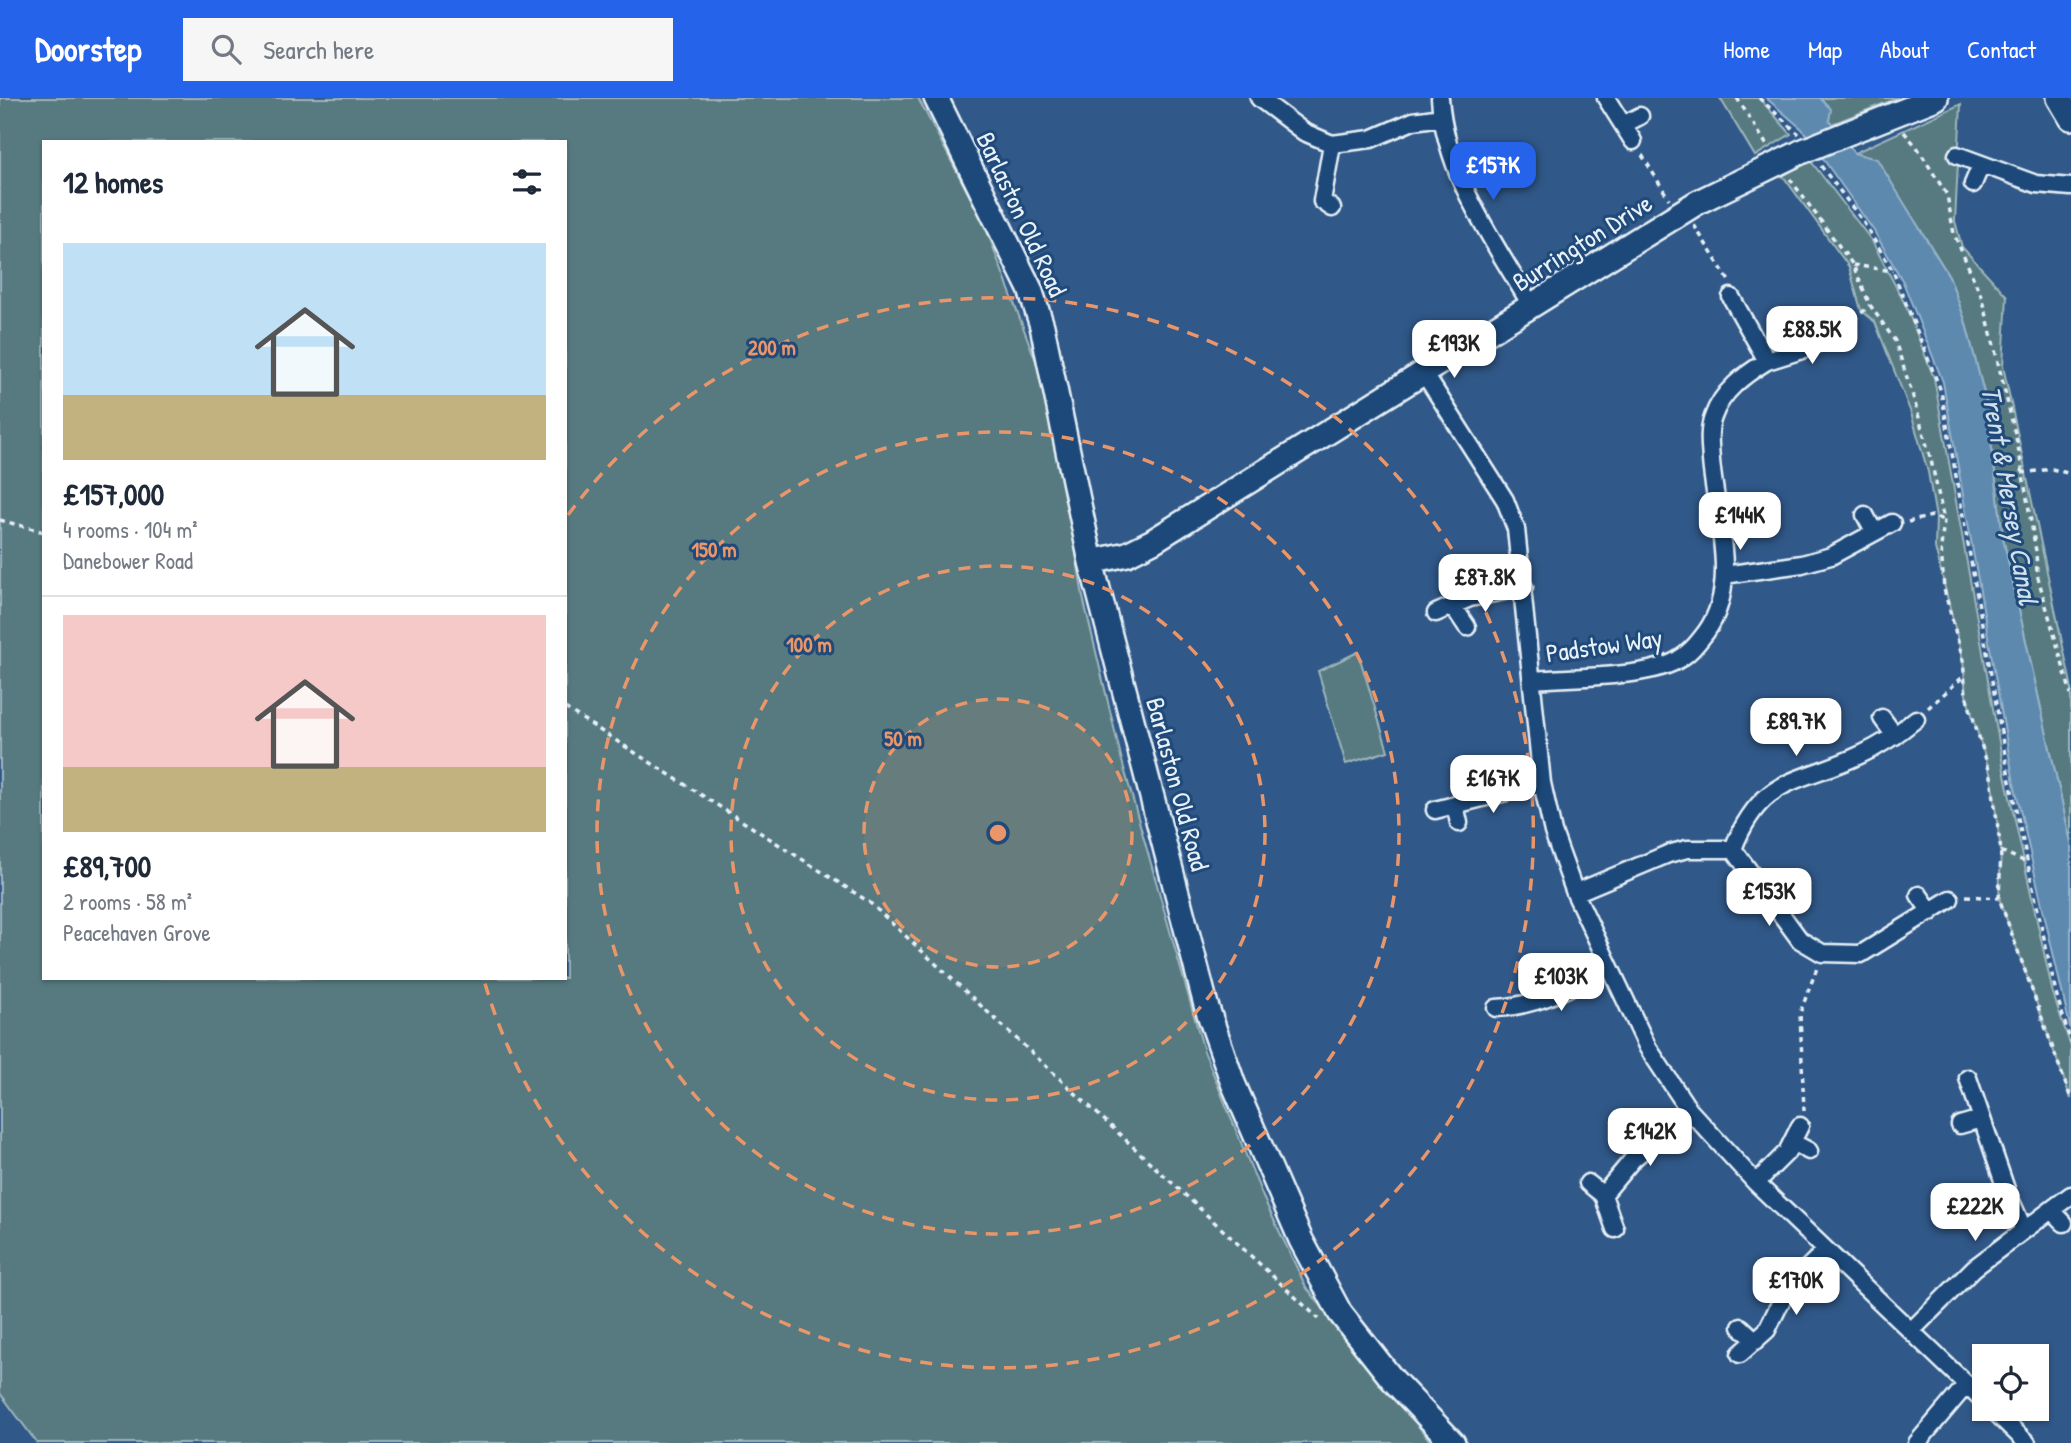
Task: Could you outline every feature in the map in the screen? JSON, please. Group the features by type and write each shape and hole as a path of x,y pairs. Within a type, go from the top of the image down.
{"street":[{"name":"Barlaston Old Road","path":"936,98 1030,289 1050,354 1091,562 1206,1005 1233,1083 1301,1240 1340,1313 1392,1379 1452,1443"},
{"path":"1259,98 1304,132 1332,145 1371,139 1413,121 1442,117"},
{"path":"1440,98 1442,117 1466,190 1532,307"},
{"path":"1606,98 1633,141"},
{"name":"Burrington Drive","path":"1091,562 1127,554 1153,541 1681,212 1778,163 1936,98"},
{"path":"2059,98 2071,118"},
{"path":"1623,125 1640,116"},
{"path":"1308,211 1327,204 1332,145"},
{"path":"1957,155 2036,184 2071,187"},
{"path":"1973,184 1981,164"},
{"path":"1731,297 1767,361"},
{"name":"Padstow Way","path":"1533,680 1643,670 1674,662 1693,649 1716,618 1723,596 1724,575 1710,442 1712,418 1725,395 1743,376 1767,361 1802,350 1842,331"},
{"path":"1424,373 1505,500 1516,529 1542,783 1553,832 1575,893 1648,1048 1689,1110 1756,1183 1972,1389"},
{"path":"1865,515 1874,532"},
{"path":"1724,575 1802,564 1831,556 1892,523"},
{"path":"1436,613 1471,598 1524,587"},
{"path":"1453,606 1467,627"},
{"path":"1882,718 1895,736"},
{"path":"1733,849 1744,820 1768,795 1788,781 1860,755 1895,736 1916,719"},
{"path":"1435,810 1542,783"},
{"path":"1455,805 1459,823"},
{"path":"1575,893 1668,853 1687,849 1733,849"},
{"path":"1733,849 1800,940 1822,953 1861,954 1950,900"},
{"path":"1919,895 1931,912"},
{"path":"1496,1007 1516,1007 1560,994 1608,966"},
{"path":"1516,1007 1517,1024"},
{"path":"1968,1078 1981,1119 2024,1228"},
{"path":"1603,1195 1633,1158 1689,1110"},
{"path":"1960,1125 1981,1119"},
{"path":"1756,1183 1787,1152 1800,1126"},
{"path":"1792,1142 1809,1152"},
{"path":"1588,1183 1603,1195 1615,1229"},
{"path":"1912,1330 1974,1268 2071,1195"},
{"path":"2051,1210 2064,1223"},
{"path":"1740,1354 1756,1341 1777,1313 1788,1287 1825,1251"},
{"path":"1741,1327 1756,1341"},
{"path":"1917,1443 1967,1384"},
{"path":"2004,1421 2027,1443"}],"path":[{"path":"1737,98 1778,163 1853,265 1870,305 1895,341 1931,460 1944,520 1941,547 1944,589 1966,695 1991,776 2001,851 1999,898 2071,1099"},
{"path":"1759,98 1807,151 1862,220 1892,271 1934,370 1950,431 2009,777 2056,993 2071,1043"},
{"path":"1889,116 1917,147 1947,195 1954,234 1983,300 2022,473 2036,551 2037,574 2071,694"},
{"path":"1633,141 1735,292 1731,297"},
{"path":"1853,265 1892,271"},
{"path":"1842,331 1870,305"},
{"path":"2022,473 2052,470 2071,474"},
{"path":"1892,523 1932,516 1944,520"},
{"path":"0,520 42,531"},
{"path":"1916,719 1964,676"},
{"path":"567,709 869,902 1322,1322"},
{"path":"2001,851 2028,863"},
{"path":"1950,900 1974,895 1999,898"},
{"path":"1800,1126 1805,1106 1800,1013 1822,953"}],"green space":[{"path":"0,98 918,98 984,223 1040,372 1068,504 1083,597 1122,761 1204,1051 1263,1197 1306,1287 1432,1443 37,1443 0,1393"},
{"path":"1720,98 1759,98 1791,134 1755,156"},
{"path":"1820,98 1898,98 1832,124 1829,120 1830,109"},
{"path":"1961,104 1955,221 1962,247 2007,296 2003,366 2071,684 2071,843 2003,538 1986,401 1965,320 1949,276 1877,160 1854,153"},
{"path":"1810,160 1872,241 1905,304 1934,378 2004,770 2053,994 2071,1047 2071,1099 1999,898 2001,851 1991,776 1966,695 1963,660 1935,548 1936,518 1928,472 1911,413 1875,322 1861,310 1849,267 1783,176"},
{"path":"1358,652 1388,751 1346,764 1318,671"}],"water":[{"path":"1766,98 1820,98 1831,109 1829,120 1854,153 1877,159 1949,276 1965,320 1986,401 2003,538 2071,843 2071,1031 2014,783 1943,382 1903,282 1874,231 1802,129"}],"water label":[{"name":"Trent & Mersey Canal","path":"2010,495"}]}
